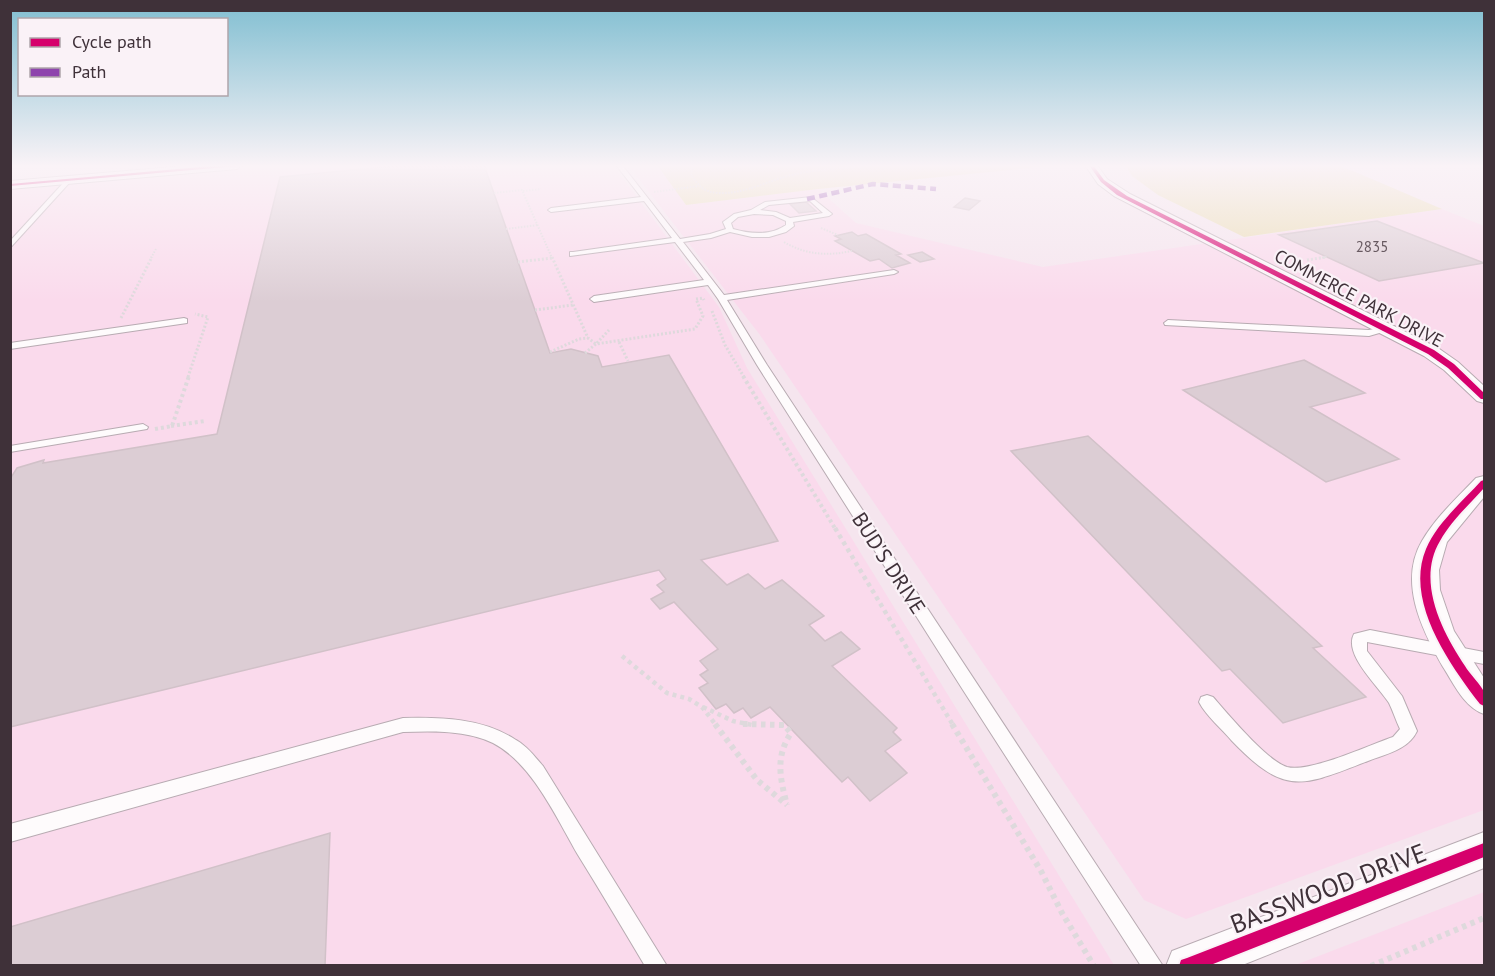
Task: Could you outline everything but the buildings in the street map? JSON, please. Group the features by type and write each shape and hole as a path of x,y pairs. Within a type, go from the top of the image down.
{"street":[{"name":"COMMERCE PARK DRIVE","path":"1154,211 1388,329 1451,366 1485,397"},
{"path":"1485,483 1437,538 1430,552 1427,591 1433,617 1450,653 1485,701"},
{"name":"BASSWOOD DRIVE","path":"1186,966 1485,850"}],"lane":[{"path":"10,246 42,211"},
{"name":"BUD'S DRIVE","path":"654,211 722,298 762,365 962,676 1153,966"},
{"path":"730,230 727,222 730,218 753,212 774,213 789,219 829,214 825,211"},
{"path":"573,254 711,236 730,230 749,235 775,233 786,229 790,225 789,219"},
{"path":"722,298 894,272"},
{"path":"594,299 710,282"},
{"path":"10,345 184,321"},
{"path":"1168,323 1369,333 1388,329"},
{"path":"10,449 146,429"},
{"path":"1207,702 1268,763 1284,774 1303,776 1399,742 1409,731 1396,701 1360,652 1359,638 1370,636 1485,658"},
{"path":"10,833 403,725 447,724 493,737 511,746 537,771 657,966"}],"path":[{"path":"532,211 588,338 596,344 695,329 703,316 696,299 703,298 711,309 725,345 739,369 1041,871 1062,913 1094,966"},
{"path":"506,229 538,225"},
{"path":"775,233 791,247 802,251 825,255 852,251"},
{"path":"118,325 156,249"},
{"path":"1307,260 1327,257"},
{"path":"518,262 552,258"},
{"path":"535,310 573,305"},
{"path":"172,426 208,317 193,314"},
{"path":"585,353 609,330"},
{"path":"550,352 579,339 588,338"},
{"path":"619,342 628,361"},
{"path":"146,429 205,421"},
{"path":"146,429 172,426"},
{"path":"622,656 666,693 689,699 742,725 759,728 784,726 791,733 781,746 779,759 779,776 786,805 757,780 702,707"},
{"path":"1371,966 1485,918"}],"shaded area":[{"path":"10,211 647,211 719,307 747,368 1114,965 11,965"},
{"path":"663,211 842,211 856,223 1043,267 1431,211 1446,211 1484,226 1484,810 1186,919 1144,900 760,335"},
{"path":"1190,211 1431,211 1244,237"},
{"path":"1484,892 1484,965 1295,965 1311,959"}],"cycle path":[{"path":"1152,211 1431,352 1451,366 1484,397"},
{"path":"1484,483 1440,533 1430,551 1426,570 1426,590 1439,631 1461,669 1484,701"},
{"path":"1187,966 1484,850"}]}
